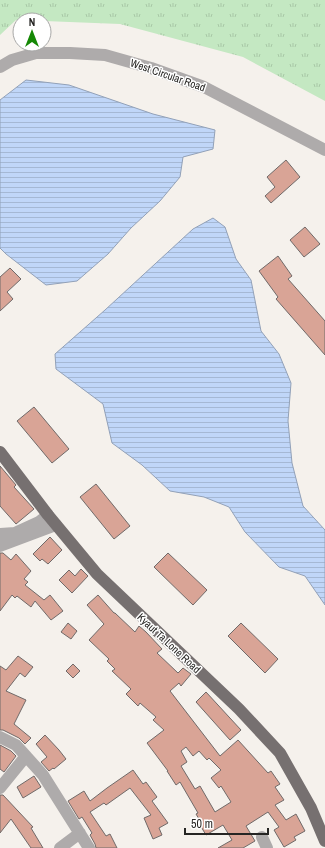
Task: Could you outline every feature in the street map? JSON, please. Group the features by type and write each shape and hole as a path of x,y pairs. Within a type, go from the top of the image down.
{"main road":[{"name":"Kyaut Ta Lone Road","path":"0,452 48,515 97,574 239,709 280,753 311,808 325,841"}],"street":[{"name":"West Circular Road","path":"0,67 12,60 36,53 105,55 151,68 204,87 325,150"},
{"path":"0,534 15,533 39,522 48,515"},
{"path":"0,546 56,525"},
{"path":"0,737 16,745 43,775 89,848"},
{"path":"0,788 26,756"},
{"path":"60,848 80,833"}],"green space":[{"path":"0,0 325,0 325,101 243,57 120,24 52,21 52,12 12,12 12,24 0,35"}],"water":[{"path":"26,80 69,85 153,114 215,130 213,149 183,157 180,177 160,201 131,228 108,254 77,281 46,285 0,248 0,100"},
{"path":"213,218 225,227 236,259 251,280 261,331 279,354 291,383 288,421 292,463 303,506 325,530 325,605 305,576 279,567 245,532 229,507 204,497 170,491 142,465 112,443 103,404 56,369 55,354 193,229"}],"building":[{"path":"286,160 300,177 271,203 265,196 275,187 267,177"},
{"path":"305,227 320,244 304,257 290,240"},
{"path":"278,256 292,276 288,279 325,321 325,355 276,299 278,297 259,271"},
{"path":"10,268 21,279 7,292 13,299 0,311 0,277"},
{"path":"34,407 69,449 52,463 17,421"},
{"path":"0,466 16,485 14,487 34,509 16,524 0,506"},
{"path":"96,484 130,526 114,539 80,497"},
{"path":"50,537 62,550 48,564 42,559 40,561 33,554"},
{"path":"0,553 3,553 11,560 16,554 31,571 24,579 28,582 25,585 44,600 50,595 63,611 51,620 35,601 31,607 17,596 15,598 12,595 0,611"},
{"path":"168,553 207,590 193,605 154,567"},
{"path":"81,569 88,576 72,593 59,580 69,570 75,576"},
{"path":"98,595 114,613 135,632 139,626 146,632 162,649 157,653 178,673 183,668 191,674 181,686 179,683 170,691 220,756 238,740 268,773 271,771 280,784 275,787 284,800 275,805 286,820 296,814 305,831 294,837 296,840 284,847 274,830 279,827 268,812 246,826 255,841 243,848 218,848 232,840 223,825 206,835 196,814 198,813 180,782 176,785 168,771 147,743 164,730 153,720 156,717 140,703 138,706 126,694 131,689 112,671 115,669 107,661 109,659 89,640 104,624 87,605","holes":["186,747 193,756 199,751 207,760 209,758 221,770 211,778 219,788 221,786 231,802 215,812 200,786 195,789 181,766 187,762 181,751"]},
{"path":"68,623 77,631 71,639 61,632"},
{"path":"241,623 278,659 265,673 228,636"},
{"path":"18,656 33,667 25,677 20,673 6,691 26,700 14,724 31,738 25,744 19,738 0,730 0,666 6,670"},
{"path":"73,664 80,671 73,678 66,671"},
{"path":"206,692 241,730 230,740 196,702"},
{"path":"45,735 66,759 54,769 53,768 49,771 41,762 47,757 36,744"},
{"path":"0,745 11,751 16,756 4,772 0,769"},
{"path":"133,770 143,784 146,782 157,797 152,801 168,823 159,828 162,835 153,839 144,818 151,815 130,788 106,805 104,803 90,812 106,836 110,834 117,848 96,848 90,835 92,833 82,817 79,819 68,801 84,791 90,801"},
{"path":"34,776 41,787 23,798 17,787"},
{"path":"0,795 3,795 33,827 31,828 43,848 31,848 11,819 0,833"}]}
